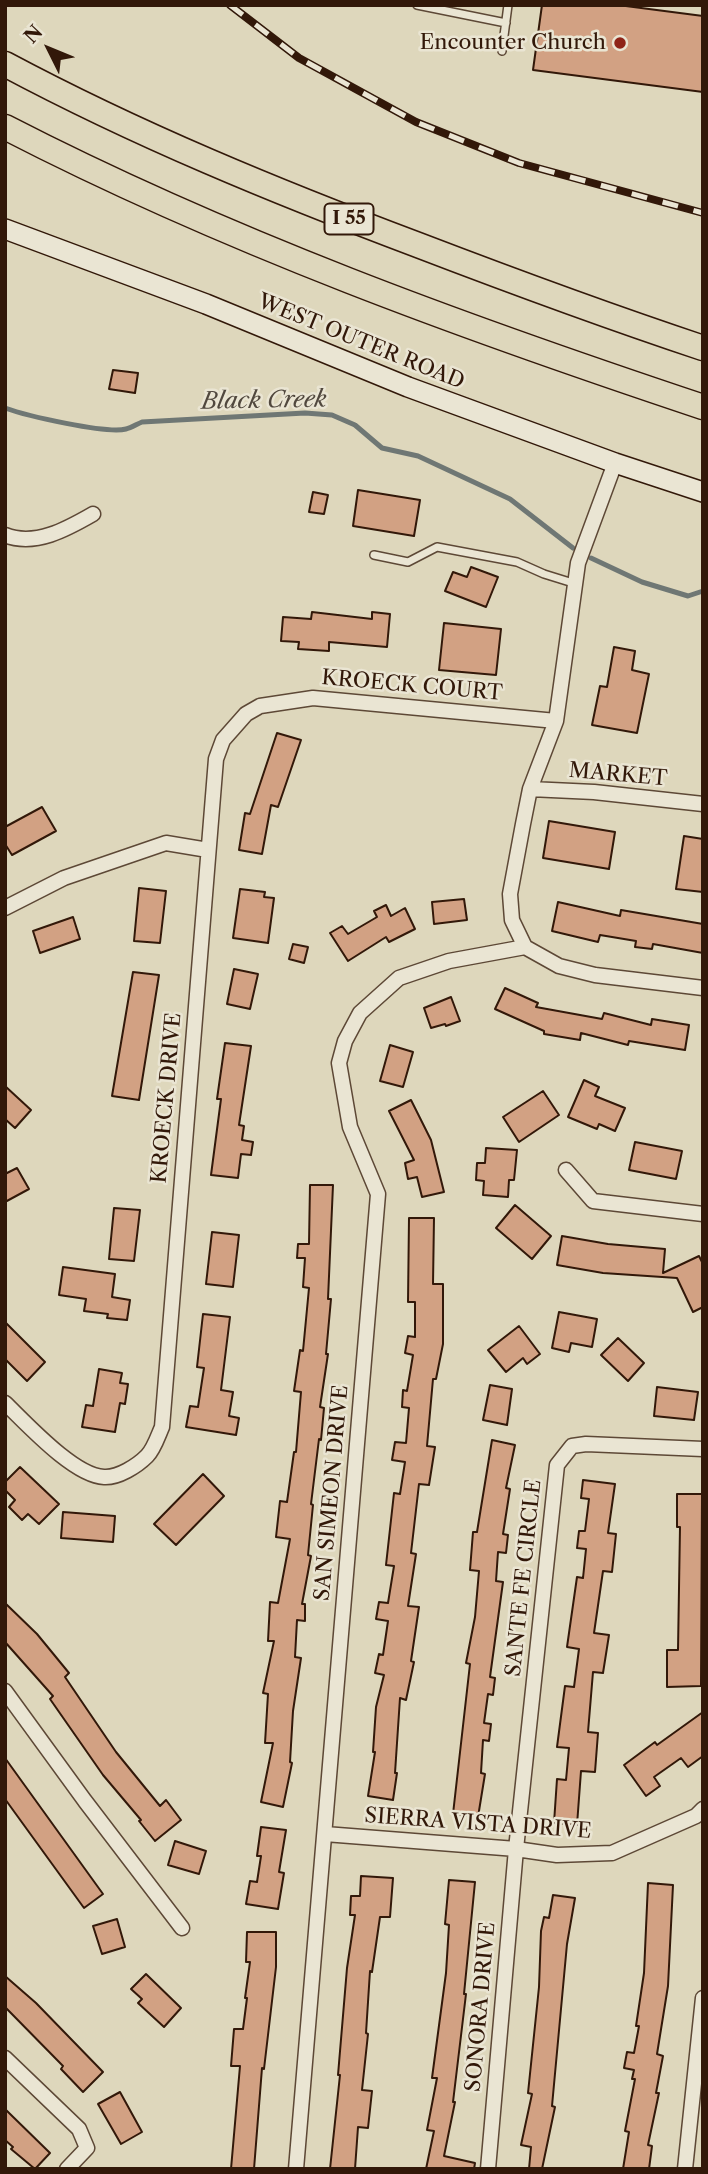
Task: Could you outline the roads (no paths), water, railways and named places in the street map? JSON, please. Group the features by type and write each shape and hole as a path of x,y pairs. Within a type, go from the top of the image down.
{"highway":[{"name":"I 55","path":"5,64 123,124 290,196 561,299 703,348"},
{"path":"5,127 147,196 294,258 492,333 703,407"}],"street":[{"name":"WEST OUTER ROAD","path":"5,229 206,304 408,387 615,463 703,492"},
{"path":"615,463 573,583 556,721 530,789 510,894 512,920 525,947 559,966 595,975 703,988"},
{"path":"5,535 17,540 43,537 93,514"},
{"name":"KROECK COURT","path":"208,850 216,759 223,740 246,714 260,706 313,698 556,721"},
{"name":"MARKET","path":"530,789 594,792 703,804"},
{"path":"5,908 64,878 166,843 208,850"},
{"name":"KROECK DRIVE","path":"5,1403 54,1450 87,1472 104,1477 131,1468 149,1455 162,1427 208,850"},
{"name":"SAN SIMEON DRIVE","path":"296,2169 378,1194 350,1127 339,1063 345,1041 360,1013 399,978 449,961 525,947"},
{"path":"566,1171 593,1201 703,1214"},
{"name":"SANTE FE CIRCLE","path":"516,1849 557,1465 572,1446 586,1444 703,1449"},
{"path":"5,1691 182,1928"},
{"name":"SIERRA VISTA DRIVE","path":"324,1834 516,1849 557,1855 612,1853 700,1816"},
{"name":"SONORA DRIVE","path":"488,2169 516,1849"},
{"path":"685,2169 703,1998"},
{"path":"5,2058 79,2129 87,2148 67,2169"}],"lane":[{"path":"417,5 506,23"},
{"path":"502,51 508,5"},
{"path":"374,555 408,562 437,547 517,562 544,575 573,583"}],"waterway":[{"name":"Black Creek","path":"5,408 66,423 116,430 142,422 305,413 332,415 355,425 382,448 418,456 510,499 573,548"},
{"name":"Black Creek","path":"591,558 642,582 688,596 703,591"}],"railway":[{"path":"230,5 299,58 416,122 519,163 703,213"}],"place":[{"name":"Encounter Church","path":"620,43"}]}
